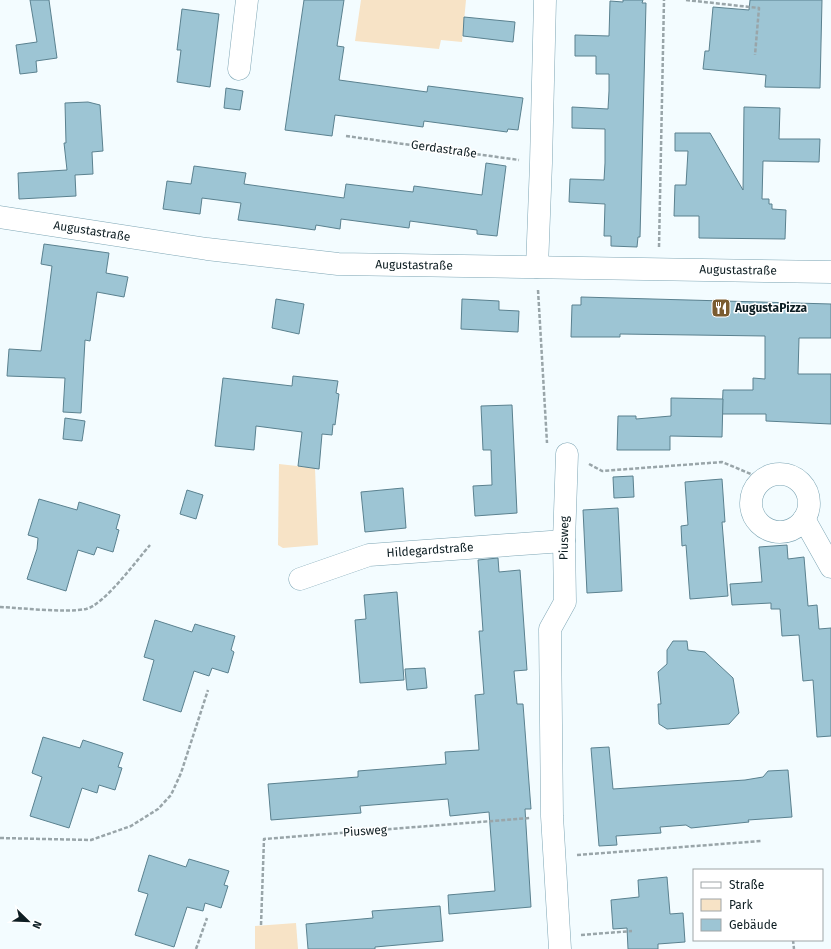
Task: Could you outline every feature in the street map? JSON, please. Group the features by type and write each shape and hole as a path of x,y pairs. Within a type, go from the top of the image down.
{"street":[{"path":"239,69 247,0"},
{"path":"537,267 545,0"},
{"name":"Augustastraße","path":"0,217 207,249 338,264 831,272"},
{"name":"Piusweg","path":"560,942 552,816 550,629 565,602 564,541 567,454"},
{"path":"780,474 789,475 800,482 807,493 809,502 808,511 804,519 798,526 790,531 771,531 763,527 756,521 752,512 751,503 756,486 763,479 771,475 780,474"},
{"path":"804,519 831,567"},
{"name":"Hildegardstraße","path":"300,579 369,554 564,541"}],"path":[{"path":"659,269 664,0"},
{"path":"686,0 759,8 755,55"},
{"name":"Gerdastraße","path":"346,136 541,163"},
{"path":"537,267 547,442 567,454 602,470 722,462 763,479"},
{"path":"0,606 68,610 87,609 104,598 150,545"},
{"path":"0,838 91,840 131,826 158,809 171,795 181,772 208,690"},
{"name":"Piusweg","path":"262,925 264,839 552,816"},
{"path":"555,857 761,841"},
{"path":"196,949 206,918"},
{"path":"560,942 632,931"}],"green space":[{"path":"361,0 466,0 462,42 441,40 439,49 355,41"},
{"path":"279,464 315,468 318,545 283,548 278,545"},
{"path":"296,923 298,949 255,949 255,926"}],"building":[{"path":"30,0 49,0 57,58 36,61 37,72 20,74 16,45 37,42"},
{"path":"304,0 344,0 337,46 344,47 339,80 427,92 428,86 523,98 518,130 508,129 507,132 424,121 423,127 335,115 332,136 285,130"},
{"path":"623,0 643,0 642,3 646,3 640,237 638,237 637,247 611,246 611,236 604,236 605,204 569,202 570,179 604,180 605,163 605,129 572,128 572,107 608,109 609,91 609,74 596,74 596,56 575,56 575,35 609,36 610,1 623,2"},
{"path":"750,0 822,0 820,88 765,87 766,75 703,69 705,51 709,51 713,7 749,10"},
{"path":"182,9 219,14 210,87 177,82 181,50 177,50"},
{"path":"464,17 515,22 513,42 463,36"},
{"path":"226,88 243,91 240,110 224,108"},
{"path":"88,102 100,105 103,151 92,152 93,174 75,175 76,196 19,199 18,173 67,170 64,143 66,143 65,103"},
{"path":"744,107 780,108 779,139 820,139 819,162 763,161 762,199 769,199 769,204 772,204 772,209 786,210 785,239 699,238 699,216 674,216 675,185 686,185 688,151 675,151 675,133 710,133 743,190"},
{"path":"486,163 506,166 497,236 477,234 477,230 410,221 409,228 341,219 340,229 316,225 315,230 238,220 241,203 202,198 200,214 163,209 167,181 191,184 194,166 246,173 244,184 344,198 346,184 413,192 414,186 482,195"},
{"path":"44,244 109,253 106,273 128,277 124,297 97,292 90,341 85,340 81,413 63,412 65,378 7,376 9,349 41,351 52,266 41,264"},
{"path":"581,297 831,304 831,338 799,338 798,374 831,374 831,424 766,421 766,414 722,414 723,390 753,390 753,378 765,379 765,336 620,334 620,337 571,337 572,305 581,305"},
{"path":"276,299 304,304 299,334 272,328"},
{"path":"462,299 499,301 499,310 519,311 518,332 461,329"},
{"path":"293,376 338,381 336,393 339,394 335,425 333,424 332,435 322,434 319,469 298,466 302,432 256,426 254,450 215,446 223,378 292,386"},
{"path":"671,398 723,399 722,437 670,436 670,450 617,450 618,416 636,416 636,419 671,416"},
{"path":"512,405 517,513 475,516 473,486 492,485 491,450 483,450 481,406"},
{"path":"65,418 85,421 82,441 63,439"},
{"path":"633,476 634,497 614,498 613,477"},
{"path":"722,479 725,522 722,522 728,596 690,599 686,545 682,546 681,526 688,525 685,482"},
{"path":"403,488 406,528 365,532 361,492"},
{"path":"187,490 203,495 196,519 180,514"},
{"path":"39,499 77,510 79,502 120,515 116,529 119,530 113,552 97,547 94,555 78,550 66,591 27,579 37,549 38,538 28,535"},
{"path":"618,508 622,591 587,593 583,510"},
{"path":"787,545 788,559 804,557 808,606 817,605 819,629 831,628 831,736 817,737 813,680 803,681 799,635 782,636 780,609 771,609 771,603 732,605 730,584 762,582 759,547"},
{"path":"498,558 499,572 520,570 527,670 514,671 517,704 523,704 531,809 525,809 531,907 449,914 448,895 495,891 489,812 450,816 448,799 360,806 361,813 271,820 268,784 358,777 358,771 446,764 445,752 479,750 475,695 484,694 479,631 483,631 478,560"},
{"path":"397,592 404,680 360,683 355,620 366,619 364,595"},
{"path":"155,620 192,632 195,624 235,636 231,650 234,652 228,673 212,668 209,676 194,671 181,712 143,700 154,660 144,657"},
{"path":"673,641 687,641 688,650 705,652 733,678 739,713 729,724 667,729 659,724 658,704 661,704 658,672 667,664 667,650"},
{"path":"425,668 427,688 407,690 405,669"},
{"path":"43,737 80,748 83,740 123,753 118,767 122,768 115,790 99,785 97,793 82,788 69,828 30,816 42,777 32,773"},
{"path":"609,747 613,789 745,780 763,777 768,771 788,770 792,817 748,820 749,822 691,828 686,825 660,827 661,833 616,836 617,845 599,846 591,748"},
{"path":"149,855 186,867 189,859 229,871 224,885 228,886 221,908 205,903 203,911 187,907 174,947 135,935 148,894 138,891"},
{"path":"667,877 670,914 683,913 685,942 658,944 658,949 628,949 627,928 613,929 611,900 639,897 638,880"},
{"path":"440,906 443,941 375,947 375,949 308,949 306,924 373,918 372,911"}],"place":[{"name":"AugustaPizza","path":"721,308"}]}
